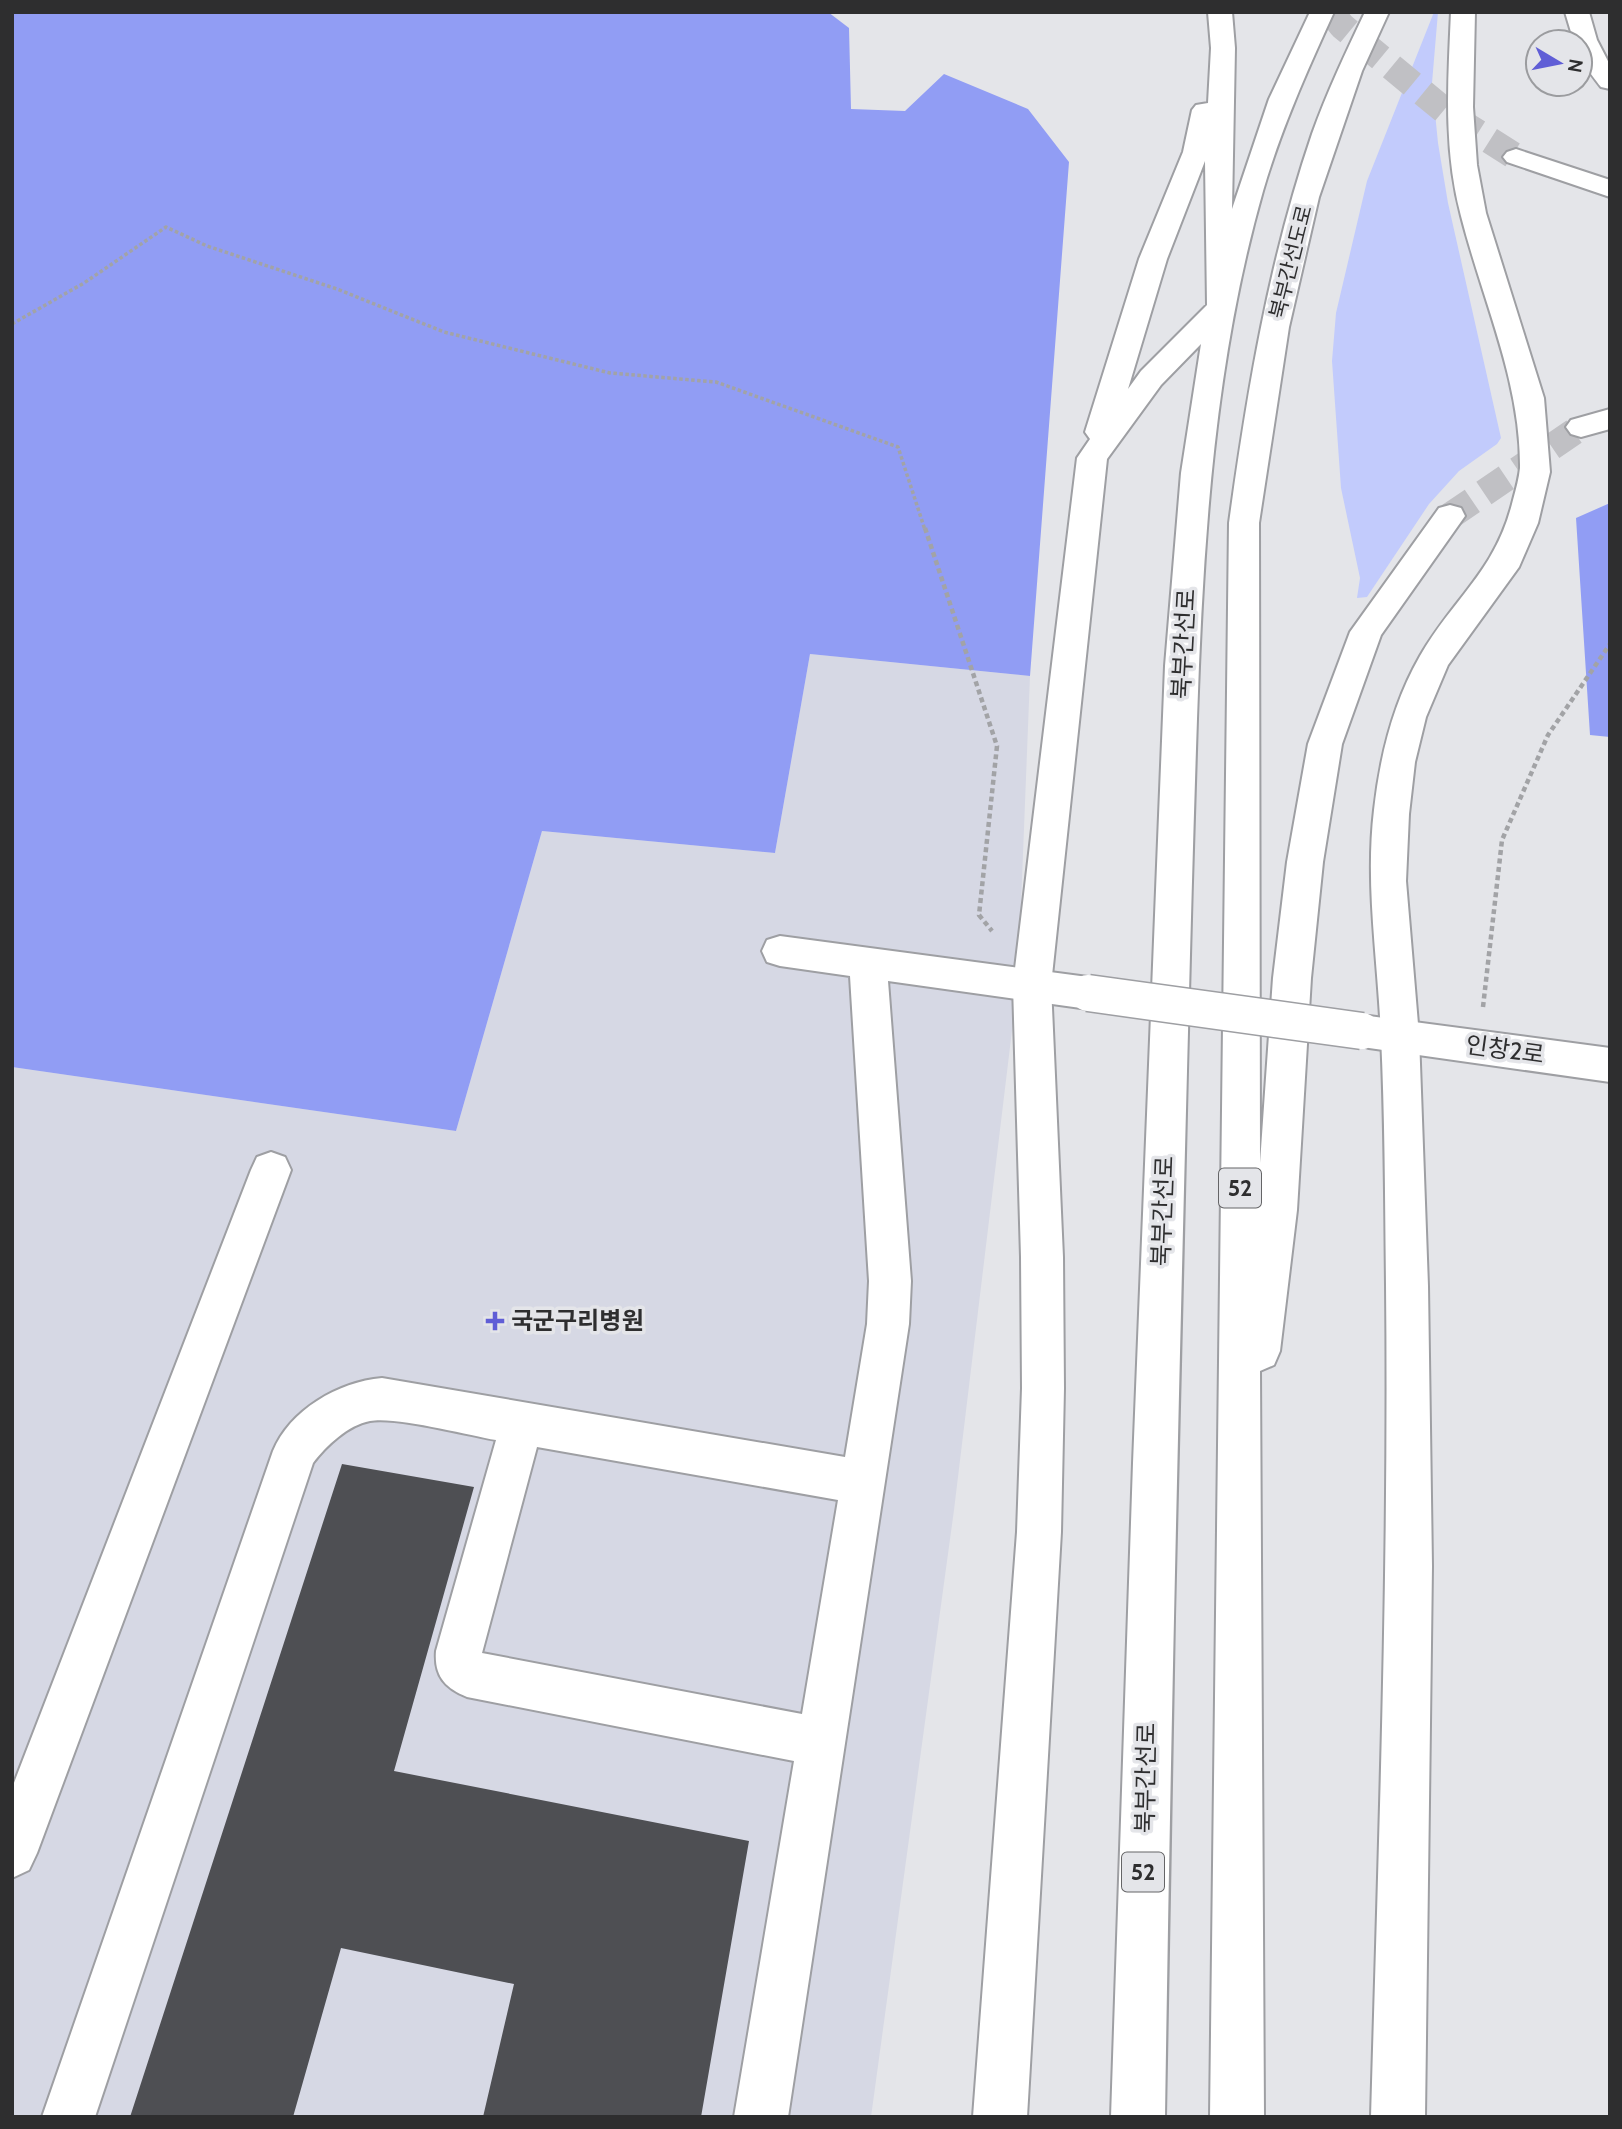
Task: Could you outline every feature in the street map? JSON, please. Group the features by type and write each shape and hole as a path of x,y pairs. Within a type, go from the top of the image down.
{"main road":[{"path":"1000,2117 1039,1532 1042,1257 1032,985 1092,458 1153,259 1196,152 1214,68 1204,12"},
{"path":"1220,12 1223,48 1218,171 1221,307"},
{"path":"1092,458 1151,378 1221,307 1266,146 1297,61 1322,12"},
{"name":"북부간선도로","path":"1238,1519 1244,523 1256,426 1281,299 1312,176 1354,57 1377,12"},
{"path":"1398,2117 1409,1566 1407,1286 1381,1033 1388,881 1398,762 1409,717 1434,660 1503,567 1523,523 1535,472 1529,398 1473,213 1464,165 1460,107 1463,12"},
{"path":"1577,12 1602,73 1610,82"},
{"path":"1516,157 1610,189"},
{"name":"북부간선로","path":"1138,2117 1149,1627 1183,632 1200,433 1221,307"},
{"path":"1581,427 1610,419"},
{"path":"1238,1519 1278,1210 1292,978 1305,862 1325,744 1366,632 1450,516"},
{"name":"인창2로","path":"780,951 1610,1065"},
{"path":"761,2117 888,1324 890,1281 868,962"},
{"path":"12,1853 271,1170"},
{"path":"68,2117 295,1451 310,1431 358,1403 371,1399 863,1482"},
{"path":"522,1423 459,1651 458,1664 467,1674 821,1742"},
{"name":"52","path":"1237,2117 1238,1519"}],"path":[{"path":"12,324 84,283 166,227 207,246 337,289 444,332 610,373 716,382 898,447 997,746 978,915 1026,970 1032,985"},
{"path":"1479,1046 1502,840 1548,735 1610,644"}],"shaded area":[{"path":"12,12 828,12 849,28 851,109 905,111 944,74 1028,109 1069,162 1030,676 810,654 775,853 542,831 456,1131 12,1067"},
{"path":"1434,12 1438,12 1432,83 1438,143 1448,203 1501,438 1497,444 1459,471 1429,504 1367,597 1357,598 1360,578 1341,488 1332,361 1336,313 1367,181"},
{"path":"1610,503 1610,737 1590,735 1576,518"},
{"name":"국군구리병원","path":"810,654 1030,676 1018,981 954,1510 871,2117 12,2117 12,1067 456,1131 542,831 775,853"}],"building":[{"path":"342,1464 474,1487 394,1771 749,1841 701,2117 483,2117 514,1984 341,1948 293,2117 130,2117"}],"tunnel":[{"path":"1331,12 1342,26 1451,116 1516,157"},
{"path":"1450,516 1581,427"}],"place":[{"name":"국군구리병원","path":"495,1321"}]}
